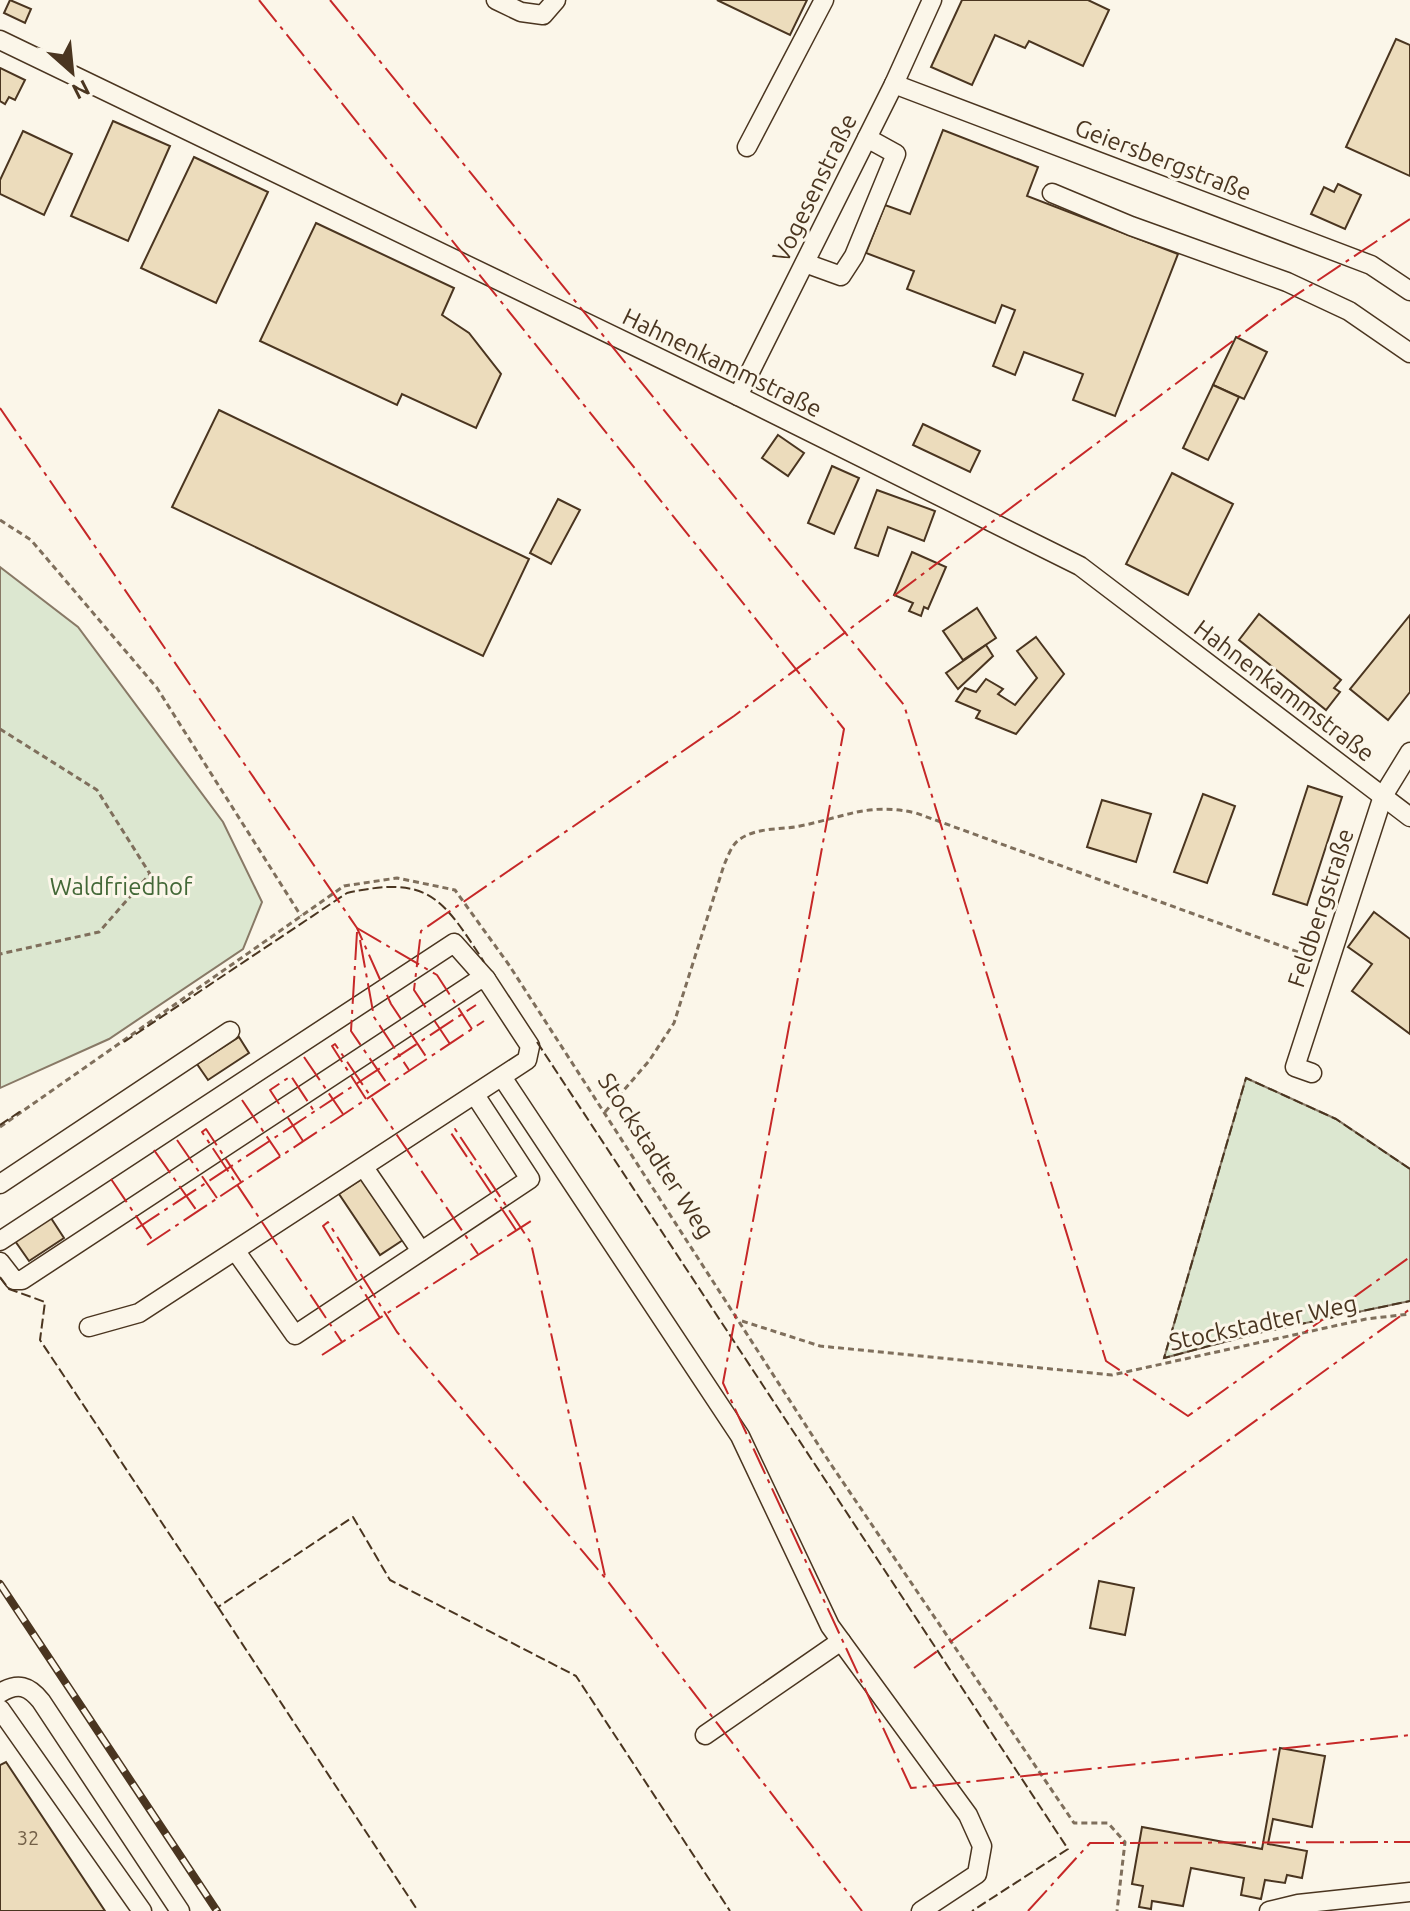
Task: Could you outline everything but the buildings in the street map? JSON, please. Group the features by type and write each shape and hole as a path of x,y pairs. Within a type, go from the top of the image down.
{"street":[{"path":"496,0 521,12 543,15 556,0"},
{"path":"747,147 824,0"},
{"name":"Vogesenstraße","path":"738,396 894,84 932,0"},
{"name":"Hahnenkammstraße","path":"0,40 738,396 1080,566 1410,817"},
{"name":"Geiersbergstraße","path":"894,84 1371,265 1410,291"},
{"path":"805,263 841,276 854,256 896,154 867,138"},
{"path":"1052,193 1158,237 1287,282 1349,311 1410,353"},
{"name":"Feldbergstraße","path":"1312,1073 1295,1067 1383,796 1410,752"},
{"path":"0,1241 454,943 486,979 530,1046 527,1060 237,1253 139,1313 89,1327"},
{"path":"0,1262 14,1280 22,1280 477,981 486,979"},
{"path":"0,1184 230,1031"},
{"path":"502,1077 740,1436 830,1626 968,1815 982,1846 977,1874 921,1911"},
{"path":"237,1253 295,1335 530,1179 475,1095"},
{"path":"365,1169 421,1251"},
{"path":"705,1735 841,1641"},
{"path":"0,1693 18,1685 31,1689 41,1701 180,1911"},
{"path":"0,1709 142,1911"},
{"path":"1269,1911 1298,1904 1410,1892"}],"path":[{"path":"0,520 31,540 157,688 301,916"},
{"path":"0,729 97,790 150,874 99,932 0,954"},
{"path":"605,1112 649,1061 674,1023 724,865 736,841 754,831 803,826 853,810 889,807 916,813 1328,962"},
{"name":"Stockstadter Weg","path":"0,1127 344,886 397,878 455,890 509,965 742,1321 820,1346 1112,1375 1366,1319 1410,1314"},
{"path":"742,1321 830,1463 1074,1823 1108,1823 1125,1842 1117,1911"}],"green space":[{"name":"Waldfriedhof","path":"0,567 78,627 223,822 262,902 243,949 109,1039 0,1088"},
{"path":"1246,1078 1336,1119 1410,1169 1410,1301 1258,1333 1164,1358"}],"railway":[{"path":"0,1584 217,1911"}],"fence":[{"path":"124,1042 347,893 397,887 430,896 456,921 484,962"},
{"path":"537,1042 1068,1849 972,1911"},
{"path":"1410,1169 1336,1119 1246,1078 1164,1358 1258,1333 1410,1301"},
{"path":"0,1125 21,1111"},
{"path":"0,1277 9,1289 45,1302 40,1340 218,1607 353,1517 390,1580 576,1676 730,1911"},
{"path":"218,1607 418,1911"}],"power":[{"path":"259,0 844,729 723,1383 911,1788 1410,1735"},
{"path":"330,0 904,705 1106,1361 1188,1416 1410,1257"},
{"path":"450,1044 414,990 421,931 734,716 1278,307 1410,219"},
{"path":"0,408 357,928 391,1004 427,1058"},
{"path":"357,928 437,975 472,1029"},
{"path":"357,932 351,1031 388,1085"},
{"path":"360,940 374,1017 409,1070"},
{"path":"136,1229 476,1005"},
{"path":"147,1245 484,1021"},
{"path":"366,1099 332,1046 335,1044 478,1254"},
{"path":"304,1057 343,1114"},
{"path":"303,1141 270,1090 291,1076 314,1111"},
{"path":"242,1100 280,1156"},
{"path":"241,1182 206,1129 202,1132 342,1342"},
{"path":"516,1230 451,1133 455,1129 531,1243 605,1576"},
{"path":"177,1140 217,1198"},
{"path":"154,1150 197,1211"},
{"path":"111,1179 153,1241"},
{"path":"322,1355 531,1221"},
{"path":"380,1318 323,1226 328,1222 397,1332 606,1579 862,1911"},
{"path":"914,1668 1410,1309"},
{"path":"1028,1911 1090,1843 1410,1842"}]}
